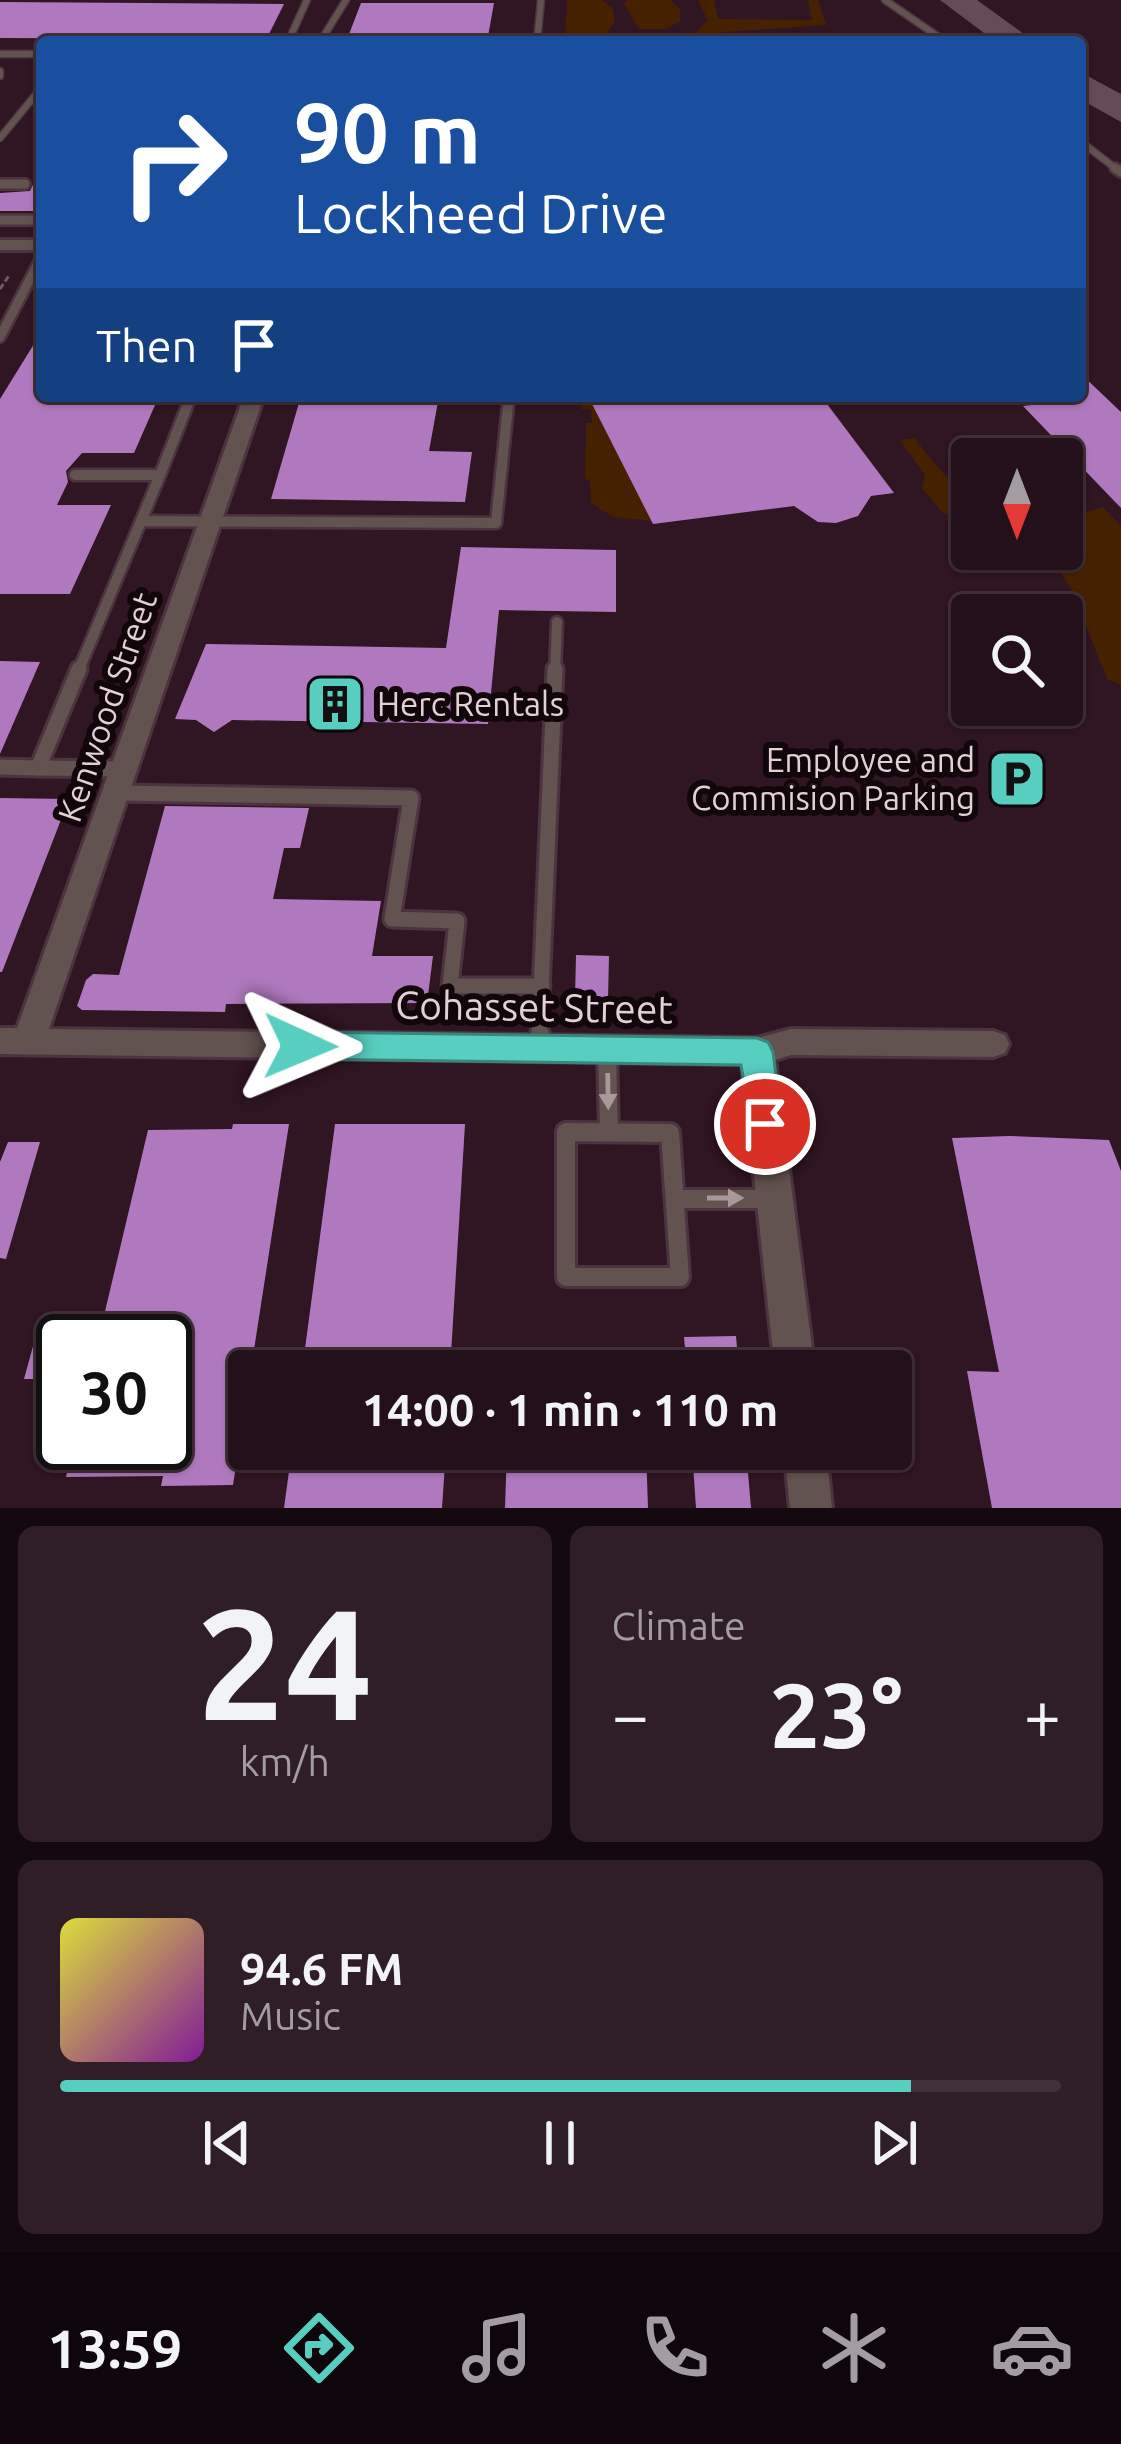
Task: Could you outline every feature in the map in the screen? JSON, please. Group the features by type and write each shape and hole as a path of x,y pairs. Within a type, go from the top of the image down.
{"street":[{"path":"0,244 36,245"},
{"name":"Kenwood Street","path":"14,1042 120,781 252,402"},
{"name":"Cohasset Street","path":"14,1042 757,1052 791,1042 993,1044"},
{"path":"757,1052 792,1350"},
{"path":"807,1470 811,1508"}],"lane":[{"path":"291,36 308,0"},
{"path":"324,36 346,0"},
{"path":"538,36 541,0"},
{"path":"885,0 937,36"},
{"path":"0,54 36,54"},
{"path":"0,138 36,97"},
{"path":"1086,146 1121,172"},
{"path":"0,184 25,184"},
{"path":"0,220 36,220"},
{"path":"0,337 36,272"},
{"path":"38,768 189,402"},
{"path":"141,521 496,524 508,402"},
{"path":"75,475 160,476"},
{"path":"539,1049 557,622"},
{"path":"0,767 120,781 410,798 392,920 457,921 450,986 542,986"},
{"path":"608,1050 609,1132"},
{"path":"566,1132 670,1132 676,1199 680,1277 566,1277 566,1132"},
{"path":"676,1199 773,1199"}],"shaded area":[{"path":"567,0 601,0 612,7 615,20 606,36 565,36"},
{"path":"628,0 671,0 680,10 680,21 666,29 639,29 624,4"},
{"path":"698,0 714,0 718,19 812,20 808,0 818,0 826,25 690,36 708,21"},
{"path":"579,402 591,402 652,521 613,517 591,503 590,481 585,478 586,423 592,423 591,410 582,409"},
{"path":"914,438 951,483 951,516 922,488 925,475 900,440"},
{"path":"1103,507 1121,526 1121,685 1107,679 1083,618 1083,594 1074,594 1058,570 1083,570 1083,513"}],"building":[{"path":"0,2 284,4 268,36 0,38"},
{"path":"361,3 494,3 488,36 348,36"},
{"path":"36,178 36,211 0,211 0,193 30,191"},
{"path":"36,341 36,402 156,402 134,453 82,453 66,471 68,482 57,505 111,505 70,594 0,594 0,399"},
{"path":"1086,379 1121,412 1121,508 1083,468 1083,438 1054,438 1023,406 1086,402"},
{"path":"299,402 438,402 429,451 472,452 465,502 271,499"},
{"path":"591,402 826,402 894,493 871,496 858,516 836,523 818,522 794,506 653,524"},
{"name":"Herc Rentals","path":"461,547 616,550 616,612 499,610 488,724 232,720 214,732 196,720 175,719 206,644 446,648"},
{"path":"0,661 40,662 0,754"},
{"path":"0,798 69,799 2,972 0,972"},
{"path":"165,806 309,808 300,848 284,848 273,899 381,901 372,956 433,956 427,1003 226,1004 225,1012 82,1010 77,1006 86,980 93,974 119,975"},
{"path":"576,955 609,956 608,999 575,998"},
{"path":"233,1124 289,1124 254,1350 228,1350 228,1470 235,1470 233,1485 161,1486 163,1476 66,1477 68,1470 192,1470 192,1314 104,1314 148,1130 232,1129"},
{"path":"335,1124 465,1124 451,1350 305,1350"},
{"path":"952,1138 1109,1140 1121,1171 1121,1508 992,1508 967,1371 999,1372"},
{"path":"8,1142 40,1142 6,1259 0,1258 0,1162"},
{"path":"36,1335 36,1379 24,1379"},
{"path":"736,1336 737,1350 685,1350 684,1337"},
{"path":"289,1470 445,1470 442,1508 284,1508"},
{"path":"506,1470 647,1470 648,1508 505,1508"},
{"path":"693,1470 748,1470 751,1508 696,1508"}],"taxiway":[{"path":"956,0 1009,36"},
{"path":"1086,87 1121,111"}],"place":[{"name":"Herc Rentals","path":"335,704"},
{"name":"Employee and Commision Parking","path":"1017,779"}],"route":[{"path":"300,1046 757,1052 765,1124"}]}
